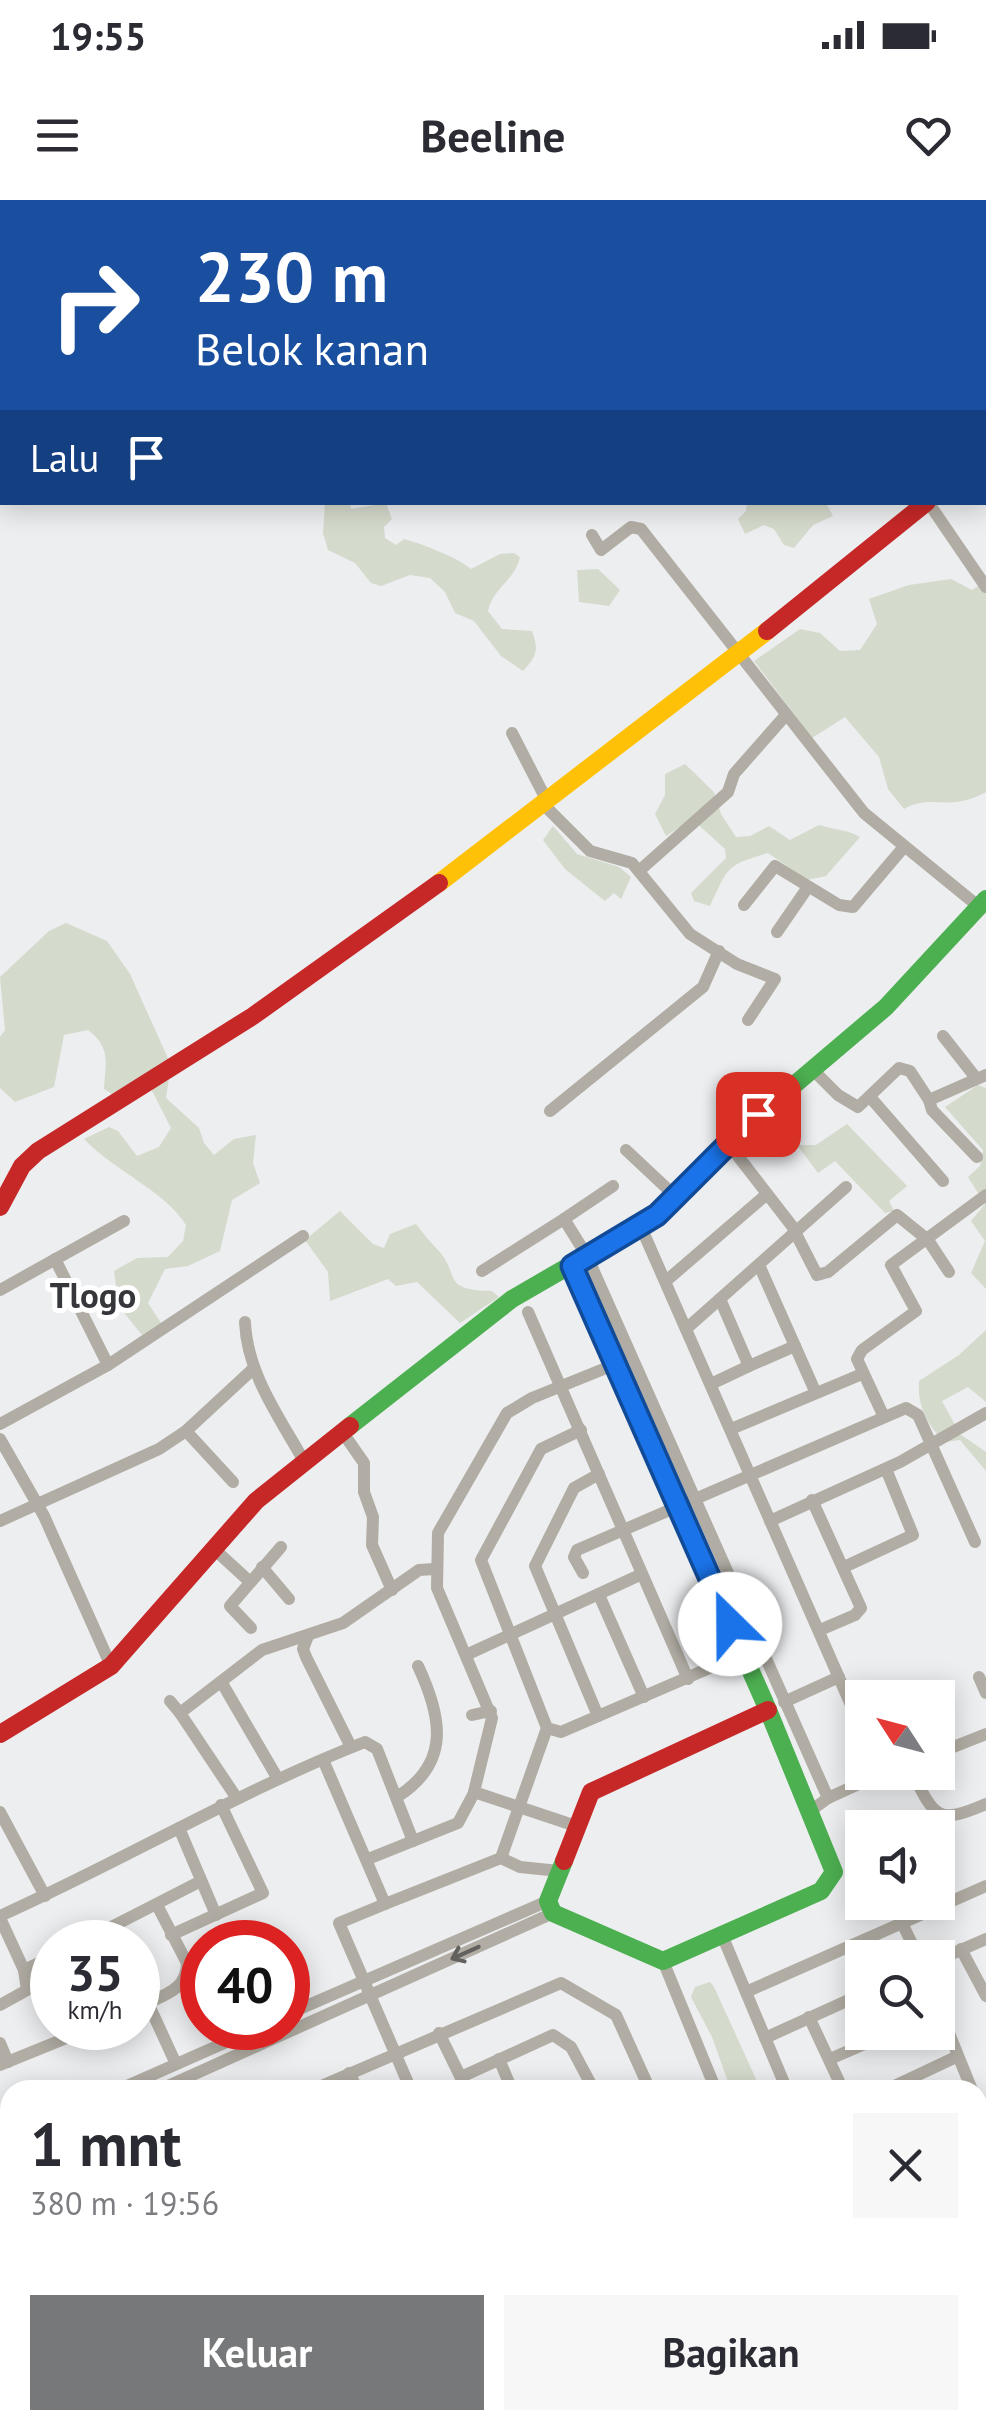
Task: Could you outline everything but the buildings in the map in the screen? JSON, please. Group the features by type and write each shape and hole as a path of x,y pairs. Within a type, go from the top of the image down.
{"street":[{"path":"0,1207 26,1161 38,1151 234,1030 400,914 740,655 923,505"},
{"path":"929,505 986,587"},
{"path":"0,1734 111,1666 256,1501 448,1346 512,1299 640,1227 726,1142 886,1007 982,902 903,848 864,814 641,529 631,527 601,550 592,535"},
{"path":"639,871 725,795 734,774 785,716"},
{"path":"512,733 545,802 590,851 629,861 674,920 746,969 775,979 748,1020"},
{"path":"744,905 776,866 848,908 903,848"},
{"path":"776,932 808,886"},
{"path":"550,1112 704,987 719,952"},
{"path":"929,1100 981,1076 943,1036"},
{"path":"812,1069 849,1104 858,1107 906,1067 932,1110 977,1157"},
{"path":"870,1098 943,1181"},
{"path":"726,1142 796,1233 819,1276 893,1216 903,1216 928,1240 949,1272"},
{"path":"626,1150 675,1196"},
{"path":"482,1271 613,1186"},
{"path":"686,1328 846,1187"},
{"path":"666,1282 767,1194"},
{"path":"883,1415 857,1362 862,1350 916,1311 890,1267 986,1195"},
{"path":"564,1219 616,1364 688,1502 742,1654 828,1798"},
{"path":"0,1290 124,1220"},
{"path":"640,1227 845,1691"},
{"path":"0,1424 108,1365 303,1236"},
{"path":"55,1259 108,1365"},
{"path":"579,1261 776,1706 809,1812 833,1868 830,1883 820,1892 662,1961"},
{"path":"759,1265 814,1391"},
{"path":"720,1299 749,1366"},
{"path":"528,1312 688,1679"},
{"path":"246,1322 244,1344 253,1369 304,1463"},
{"path":"711,1384 794,1346"},
{"path":"368,1859 458,1823 474,1792 492,1724 491,1710 442,1603 435,1569 438,1533 507,1414 561,1384 616,1364"},
{"path":"0,1521 120,1470 186,1431 253,1369"},
{"path":"731,1429 862,1374"},
{"path":"582,1574 574,1557 577,1550 883,1415 911,1409 933,1446 975,1542"},
{"path":"770,1520 933,1446 986,1413"},
{"path":"501,1858 547,1728 482,1567 482,1555 541,1449 580,1430"},
{"path":"186,1431 233,1482"},
{"path":"344,1433 364,1464 364,1492 373,1517 372,1545 392,1590"},
{"path":"0,1439 37,1504 111,1666"},
{"path":"844,1567 913,1535 886,1469"},
{"path":"598,1716 535,1562 576,1486 599,1474"},
{"path":"812,1500 860,1610 820,1630"},
{"path":"252,1628 230,1606 281,1547"},
{"path":"213,1548 249,1581"},
{"path":"262,1567 290,1599"},
{"path":"180,1714 262,1650 343,1623 419,1570 435,1569"},
{"path":"466,1655 642,1574"},
{"path":"599,1595 644,1696"},
{"path":"308,1636 303,1649 306,1657 351,1747"},
{"path":"547,1728 561,1732 742,1654"},
{"path":"397,1797 422,1781 438,1730 439,1715 418,1666"},
{"path":"551,1907 558,1871 583,1803 597,1787 839,1677"},
{"path":"979,1677 986,1694"},
{"path":"222,1682 278,1779"},
{"path":"170,1701 236,1798"},
{"path":"472,1716 491,1710"},
{"path":"955,1746 986,1734"},
{"path":"0,2005 28,1990 24,1970 0,1917 221,1805 351,1747 373,1744 414,1841"},
{"path":"324,1762 385,1904"},
{"path":"809,1812 846,1790"},
{"path":"921,1790 940,1816 951,1818 986,1804"},
{"path":"474,1792 576,1826"},
{"path":"171,1935 263,1894 221,1805"},
{"path":"0,1812 45,1896"},
{"path":"179,1828 216,1914"},
{"path":"407,2080 339,1923 501,1858 520,1866 558,1871"},
{"path":"128,1920 201,1881"},
{"path":"865,1940 986,1886"},
{"path":"156,1905 186,1964 186,1978 177,1989 160,1997"},
{"path":"194,2080 551,1907"},
{"path":"310,2004 551,1907 662,1961 712,2080"},
{"path":"902,1923 910,1940"},
{"path":"722,1935 784,2080"},
{"path":"955,1952 986,1939"},
{"path":"746,1992 845,1949"},
{"path":"961,1949 985,1992"},
{"path":"24,1970 30,1967"},
{"path":"334,2080 561,1983 618,2018 645,2080"},
{"path":"765,2038 845,2001"},
{"path":"809,2017 838,2080"},
{"path":"440,2033 462,2080"},
{"path":"160,2036 176,2064"},
{"path":"470,2080 499,2059 557,2036 571,2047 589,2080"},
{"path":"0,2043 4,2064 38,2050"},
{"path":"140,2080 208,2050"},
{"path":"830,2059 851,2050"},
{"path":"953,2050 967,2080"},
{"path":"909,2080 956,2057"},
{"path":"499,2059 508,2080"},
{"path":"349,2073 353,2080"}],"shaded area":[{"path":"325,505 350,505 351,509 387,505 392,519 384,527 385,538 396,545 404,539 420,544 471,569 500,554 514,553 520,557 514,572 494,596 488,611 502,629 532,631 536,643 534,657 523,671 501,656 474,621 455,613 445,592 430,578 410,575 381,586 371,583 355,563 328,550 323,533"},
{"path":"747,505 827,505 833,516 813,525 794,548 784,545 774,529 764,525 745,534 738,519"},
{"path":"598,569 620,590 609,606 579,602 577,570"},
{"path":"951,579 972,590 986,581 986,792 961,801 924,803 904,809 888,789 879,757 845,717 812,738 754,661 800,629 820,633 840,651 860,650 877,624 869,599 909,585"},
{"path":"685,764 714,792 721,814 736,837 750,836 769,826 790,840 819,825 860,837 826,876 807,880 768,853 735,865 710,906 694,901 691,893 726,858 725,849 692,819 666,836 655,814 665,795 665,774"},
{"path":"553,826 577,854 619,867 631,877 621,899 614,893 605,901 565,869 543,840"},
{"path":"66,923 107,941 130,974 171,1065 166,1098 199,1128 214,1155 234,1139 256,1135 253,1163 260,1183 232,1200 220,1251 188,1266 165,1269 148,1303 161,1323 142,1335 112,1298 117,1293 114,1271 137,1258 168,1257 183,1241 186,1225 152,1191 84,1139 109,1127 118,1131 137,1156 159,1147 171,1128 144,1075 112,1094 104,1089 104,1050 88,1030 64,1035 54,1087 15,1102 0,1088 0,1037 5,1030 0,977 49,931"},
{"path":"978,1085 986,1088 986,1289 971,1273 985,1241 971,1221 985,1204 968,1177 980,1166 983,1150 945,1107"},
{"path":"847,1124 907,1186 889,1201 894,1211 885,1213 835,1161 818,1173 797,1145 816,1145"},
{"path":"340,1211 373,1244 384,1248 390,1234 416,1224 444,1258 458,1284 492,1291 499,1297 460,1323 417,1282 396,1286 388,1279 330,1301 328,1272 305,1240"},
{"path":"986,1330 986,1402 968,1387 942,1401 960,1434 986,1452 986,1471 960,1440 945,1442 928,1422 919,1381 959,1355"},
{"path":"710,1982 714,1987 756,2080 727,2080 712,2037 691,1997 695,1987"}],"traffic: fast":[{"path":"350,1426 512,1299 657,1215 727,1142 886,1007 986,899"},
{"path":"564,1861 548,1901 553,1913 663,1961 821,1891 834,1872 768,1710 572,1266"}],"traffic: slow":[{"path":"439,883 767,631"}],"traffic: jam":[{"path":"767,631 923,505"},
{"path":"0,1207 22,1166 38,1151 253,1016 439,883"},
{"path":"0,1734 111,1666 256,1501 350,1426"},
{"path":"564,1861 591,1792 768,1710"}],"district":[{"name":"Tlogo","path":"93,1295"}],"route":[{"path":"730,1624 572,1266 657,1215 758,1114"}]}
